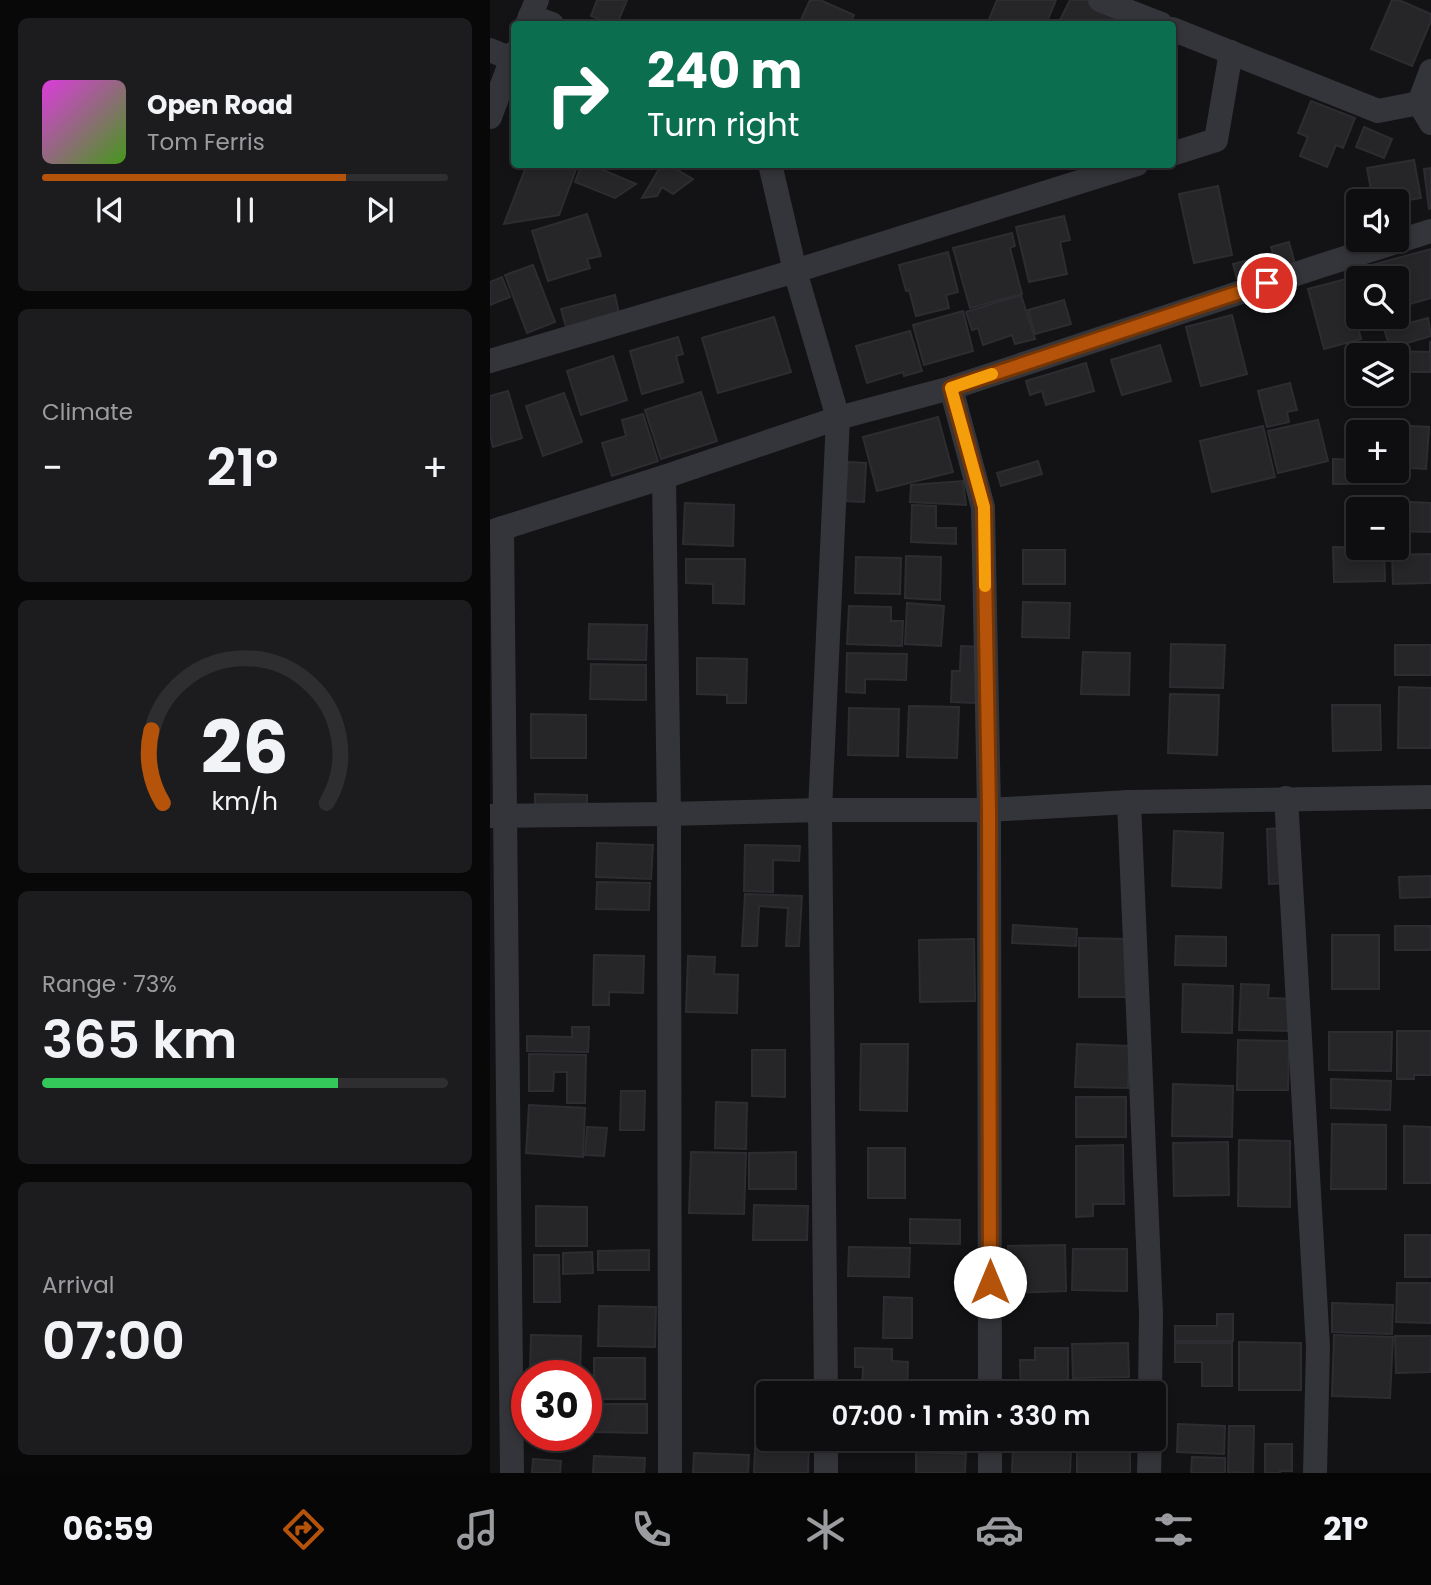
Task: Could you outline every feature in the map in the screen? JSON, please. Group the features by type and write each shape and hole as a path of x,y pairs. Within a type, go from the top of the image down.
{"street":[{"path":"1100,0 1153,21"},
{"path":"1176,31 1378,111 1425,113 1431,71"},
{"path":"1176,153 1216,140 1231,52"},
{"path":"490,117 506,54"},
{"path":"770,168 795,271 838,418 820,810 826,1381"},
{"path":"490,361 795,271 1124,168"},
{"path":"512,1473 498,816 496,530 838,418 951,388 1431,231"},
{"path":"951,388 984,507 989,810 990,1381"},
{"path":"664,477 669,814 670,1473"},
{"path":"498,816 989,810 1129,802 1431,797"},
{"path":"1286,798 1318,1347 1315,1473"},
{"path":"1129,802 1151,1314 1150,1381"},
{"path":"826,1451 826,1473"},
{"path":"990,1451 990,1473"},
{"path":"1149,1473 1150,1451"}],"building":[{"path":"597,0 627,0 618,21 604,21 591,16"},
{"path":"810,0 820,0 854,15 851,21 800,21"},
{"path":"997,0 1056,0 1047,21 988,21"},
{"path":"1070,0 1091,0 1121,15 1118,21 1060,21"},
{"path":"1392,0 1399,0 1431,14 1431,21 1412,66 1371,49"},
{"path":"1311,101 1355,118 1343,148 1336,145 1327,167 1300,156 1308,137 1298,133"},
{"path":"1364,127 1392,139 1384,158 1356,147"},
{"path":"1414,160 1421,198 1409,200 1409,189 1371,189 1367,168"},
{"path":"525,168 577,168 559,215 504,224"},
{"path":"580,168 598,168 636,184 615,198 575,182"},
{"path":"660,168 674,168 693,179 673,194 662,187 657,196 642,198"},
{"path":"1431,168 1431,208 1429,209 1424,169"},
{"path":"1218,186 1232,255 1194,263 1179,194"},
{"path":"587,214 601,256 587,259 590,268 548,281 532,231"},
{"path":"1064,216 1070,240 1060,242 1067,274 1029,282 1016,227"},
{"path":"1012,233 1015,246 1010,248 1022,294 970,308 953,248"},
{"path":"1289,242 1295,264 1237,279 1233,264 1273,254 1271,247"},
{"path":"1431,249 1431,298 1409,304 1409,266 1368,266"},
{"path":"948,252 958,292 946,295 949,308 916,316 899,265"},
{"path":"533,265 555,322 527,333 505,275"},
{"path":"502,277 510,297 490,305 490,282"},
{"path":"1346,279 1346,329 1358,329 1361,339 1324,349 1308,289"},
{"path":"615,295 619,313 566,327 561,309"},
{"path":"1021,295 1035,339 1015,344 1012,335 983,345 978,328 972,330 966,312"},
{"path":"1064,300 1071,324 1035,334 1028,310"},
{"path":"963,311 973,351 924,365 913,325"},
{"path":"1232,315 1247,374 1201,386 1186,327"},
{"path":"774,317 791,372 718,393 702,338"},
{"path":"1428,318 1431,336 1407,343 1388,343 1384,329 1409,329 1409,323"},
{"path":"910,331 922,371 904,376 903,372 867,383 856,346"},
{"path":"678,337 683,354 676,356 683,382 642,394 630,351"},
{"path":"1430,341 1431,372 1409,372 1409,352 1430,352"},
{"path":"1160,345 1171,381 1122,395 1111,360"},
{"path":"613,356 627,400 581,415 567,371"},
{"path":"1086,363 1094,391 1046,405 1042,391 1030,395 1026,381"},
{"path":"1290,383 1297,410 1287,412 1289,422 1267,427 1258,391"},
{"path":"508,391 522,438 493,447 490,435 490,396"},
{"path":"701,392 717,441 661,459 645,410"},
{"path":"564,393 582,442 543,456 526,406"},
{"path":"643,414 658,461 612,476 602,443 626,436 622,420"},
{"path":"938,417 953,472 877,491 863,437"},
{"path":"1318,420 1328,461 1278,473 1268,431"},
{"path":"1263,426 1275,477 1212,492 1200,441"},
{"path":"1409,426 1429,427 1426,469 1409,468"},
{"path":"1333,459 1346,460 1346,483 1379,483 1379,484 1333,484"},
{"path":"1038,461 1042,474 1001,486 997,473"},
{"path":"848,462 866,463 864,502 845,501"},
{"path":"963,481 966,505 910,502 911,485"},
{"path":"1409,502 1431,503 1431,532 1409,531"},
{"path":"685,503 734,505 733,546 683,544"},
{"path":"912,505 936,506 936,528 956,528 956,544 911,542"},
{"path":"1333,547 1346,547 1346,560 1384,560 1385,581 1334,582"},
{"path":"1023,550 1065,550 1065,584 1023,584"},
{"path":"1431,554 1431,583 1393,584 1392,560 1409,560 1409,555"},
{"path":"906,556 941,557 940,600 905,598"},
{"path":"856,557 901,558 900,594 855,593"},
{"path":"686,559 745,559 744,604 713,603 713,584 686,583"},
{"path":"1023,602 1070,603 1069,638 1022,637"},
{"path":"907,603 944,606 941,646 905,644"},
{"path":"849,606 891,607 891,621 903,621 902,646 847,644"},
{"path":"589,624 647,625 646,660 588,659"},
{"path":"1171,644 1225,645 1223,688 1170,687"},
{"path":"1395,645 1431,645 1431,675 1395,675"},
{"path":"961,646 980,647 977,703 951,702 952,671 960,671"},
{"path":"1083,652 1130,653 1129,695 1081,694"},
{"path":"847,653 907,654 906,680 865,679 865,693 846,692"},
{"path":"697,658 747,659 746,703 727,703 727,695 697,694"},
{"path":"591,664 646,665 646,700 590,699"},
{"path":"1399,687 1431,688 1431,748 1398,748"},
{"path":"1170,694 1219,695 1217,755 1168,753"},
{"path":"1332,705 1380,705 1381,750 1333,751"},
{"path":"909,706 959,707 957,758 907,757"},
{"path":"849,708 899,709 898,756 848,755"},
{"path":"531,714 586,715 586,758 531,758"},
{"path":"535,794 587,795 587,811 535,810"},
{"path":"1287,828 1288,883 1269,884 1267,829"},
{"path":"1174,831 1223,833 1221,888 1172,886"},
{"path":"597,843 653,845 651,879 596,877"},
{"path":"745,845 800,846 799,861 773,860 773,892 744,891"},
{"path":"1431,876 1431,897 1400,898 1399,877"},
{"path":"597,882 650,883 649,910 596,909"},
{"path":"745,894 802,896 799,946 786,946 788,908 759,906 757,946 742,946"},
{"path":"1013,925 1077,929 1076,946 1012,943"},
{"path":"1395,926 1431,926 1431,950 1395,950"},
{"path":"1332,935 1379,935 1379,989 1332,989"},
{"path":"1176,936 1226,937 1226,966 1175,965"},
{"path":"1079,938 1130,939 1129,997 1079,997"},
{"path":"974,939 975,1001 920,1002 919,940"},
{"path":"594,955 644,956 643,993 609,992 609,1005 593,1005"},
{"path":"688,956 715,957 714,974 738,975 737,1013 686,1012"},
{"path":"1183,984 1233,986 1232,1033 1182,1032"},
{"path":"1241,984 1269,985 1268,998 1293,999 1292,1031 1239,1030"},
{"path":"572,1027 589,1027 588,1052 527,1051 527,1036 572,1037"},
{"path":"1397,1031 1431,1031 1431,1075 1397,1079"},
{"path":"1329,1032 1392,1032 1391,1071 1329,1070"},
{"path":"1238,1040 1289,1041 1288,1090 1237,1090"},
{"path":"861,1044 908,1044 907,1111 860,1110"},
{"path":"1077,1044 1129,1046 1128,1088 1075,1087"},
{"path":"752,1050 785,1050 785,1097 752,1096"},
{"path":"529,1054 586,1055 585,1103 567,1103 567,1072 554,1072 553,1091 529,1091"},
{"path":"1331,1079 1391,1081 1390,1110 1331,1108"},
{"path":"1173,1084 1233,1086 1232,1137 1172,1136"},
{"path":"621,1091 645,1091 644,1130 620,1130"},
{"path":"1076,1097 1126,1097 1126,1137 1076,1137"},
{"path":"716,1102 747,1103 746,1149 715,1148"},
{"path":"529,1105 585,1108 583,1157 526,1153"},
{"path":"1332,1124 1386,1125 1386,1189 1331,1189"},
{"path":"1404,1126 1431,1127 1431,1183 1404,1183"},
{"path":"587,1127 607,1128 604,1156 585,1155"},
{"path":"1239,1140 1290,1141 1290,1207 1238,1206"},
{"path":"1228,1142 1229,1195 1174,1196 1173,1143"},
{"path":"1123,1145 1124,1204 1093,1204 1093,1216 1076,1217 1076,1146"},
{"path":"868,1148 905,1148 905,1198 868,1198"},
{"path":"691,1152 746,1153 744,1214 689,1213"},
{"path":"796,1152 796,1189 749,1189 749,1153"},
{"path":"754,1205 808,1206 807,1240 753,1240"},
{"path":"536,1206 587,1207 587,1246 536,1246"},
{"path":"910,1219 960,1220 960,1244 910,1243"},
{"path":"1405,1235 1431,1235 1431,1277 1405,1277"},
{"path":"1065,1245 1066,1291 1009,1293 1008,1246"},
{"path":"849,1247 910,1248 909,1277 848,1276"},
{"path":"1073,1249 1127,1249 1127,1291 1072,1290"},
{"path":"649,1250 649,1270 598,1270 598,1251"},
{"path":"592,1252 593,1273 563,1274 563,1253"},
{"path":"534,1255 559,1255 560,1302 534,1302"},
{"path":"1397,1283 1431,1283 1431,1323 1396,1322"},
{"path":"884,1297 912,1298 912,1338 883,1338"},
{"path":"1332,1303 1393,1305 1392,1334 1332,1332"},
{"path":"599,1306 656,1307 655,1347 598,1346"},
{"path":"1217,1314 1233,1314 1233,1341 1175,1341 1175,1326 1217,1326"},
{"path":"531,1335 581,1336 580,1360 530,1360"},
{"path":"1334,1335 1393,1337 1390,1398 1332,1396"},
{"path":"1395,1336 1431,1336 1431,1372 1396,1373"},
{"path":"1239,1342 1301,1343 1301,1390 1239,1390"},
{"path":"1128,1343 1129,1377 1073,1378 1072,1344"},
{"path":"1175,1343 1232,1343 1232,1386 1202,1386 1202,1362 1175,1362"},
{"path":"855,1348 892,1349 892,1361 908,1362 907,1381 862,1381 863,1367 855,1367"},
{"path":"1035,1348 1068,1348 1068,1381 1021,1381 1020,1360 1035,1360"},
{"path":"645,1358 645,1399 602,1399 602,1360 594,1360"},
{"path":"602,1404 647,1404 647,1433 602,1432"},
{"path":"756,1424 756,1451 809,1451 808,1473 754,1473"},
{"path":"1178,1424 1225,1426 1224,1454 1177,1452"},
{"path":"1229,1426 1254,1426 1253,1473 1228,1472"},
{"path":"1265,1444 1292,1444 1292,1471 1265,1473"},
{"path":"1013,1451 1071,1451 1070,1473 1012,1473"},
{"path":"1077,1451 1130,1451 1130,1473 1077,1473"},
{"path":"916,1452 966,1454 965,1473 916,1473"},
{"path":"694,1453 749,1455 748,1473 693,1473"},
{"path":"594,1456 645,1458 644,1473 593,1473"},
{"path":"1192,1457 1225,1458 1225,1473 1191,1473"},
{"path":"533,1459 561,1461 560,1473 532,1473"}],"slow traffic":[{"path":"985,586 984,507 951,388 992,374"}],"route":[{"path":"990,1282 989,810 984,507 951,388 1267,283"}]}
